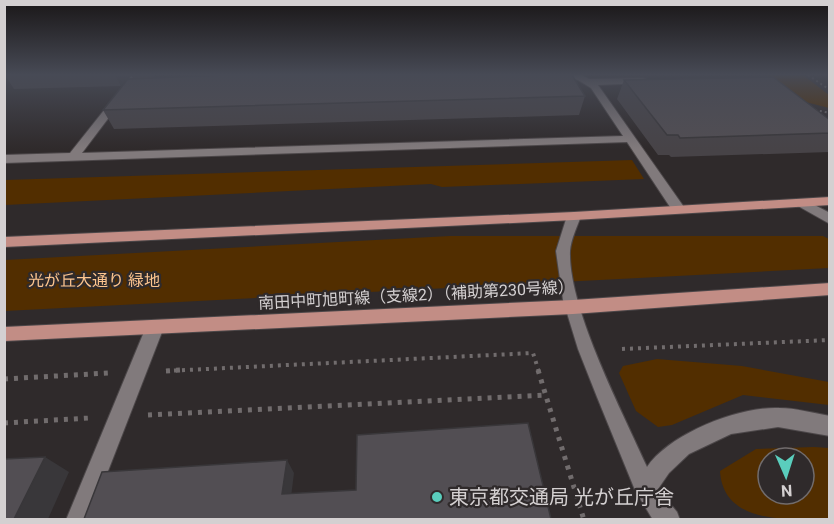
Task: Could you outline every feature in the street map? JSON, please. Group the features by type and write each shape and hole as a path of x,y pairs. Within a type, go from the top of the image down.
{"main road":[{"path":"4,242 573,216 830,201"},
{"name":"南田中町旭町線（支線2）（補助第230号線）","path":"4,334 573,307 830,289"}],"street":[{"path":"74,156 118,99"},
{"path":"602,99 679,210"},
{"path":"4,159 631,139"},
{"path":"803,202 830,220"},
{"path":"573,216 563,254 573,307 604,390 646,488 661,513 669,519"},
{"path":"77,519 155,327"},
{"path":"646,488 661,465 682,447 729,425 778,417 830,426"}],"path":[{"path":"807,109 830,113"},
{"path":"622,349 830,340"},
{"path":"4,379 533,352 584,519"},
{"path":"4,423 546,395"}],"green space":[{"path":"829,99 829,108 798,100"},
{"path":"632,160 644,179 442,187 431,184 5,205 5,180"},
{"name":"光が丘大通り 緑地","path":"450,236 823,236 829,239 829,268 5,311 5,260"},
{"path":"657,359 742,366 829,382 829,405 743,395 672,425 658,427 636,411 619,373 623,366"},
{"path":"816,447 829,448 829,519 777,518 745,510 732,501 724,488 720,471 756,449 756,506 816,506"}],"building":[{"path":"112,99 466,99 103,110"},
{"path":"639,99 803,99 830,120 830,133 680,138 678,135 667,135"},
{"path":"528,423 551,519 84,519 102,472 287,460 282,494 356,490 357,435"},
{"path":"45,457 14,519 4,519 4,459"}],"place":[{"name":"東京都交通局 光が丘庁舎","path":"437,497"}]}
